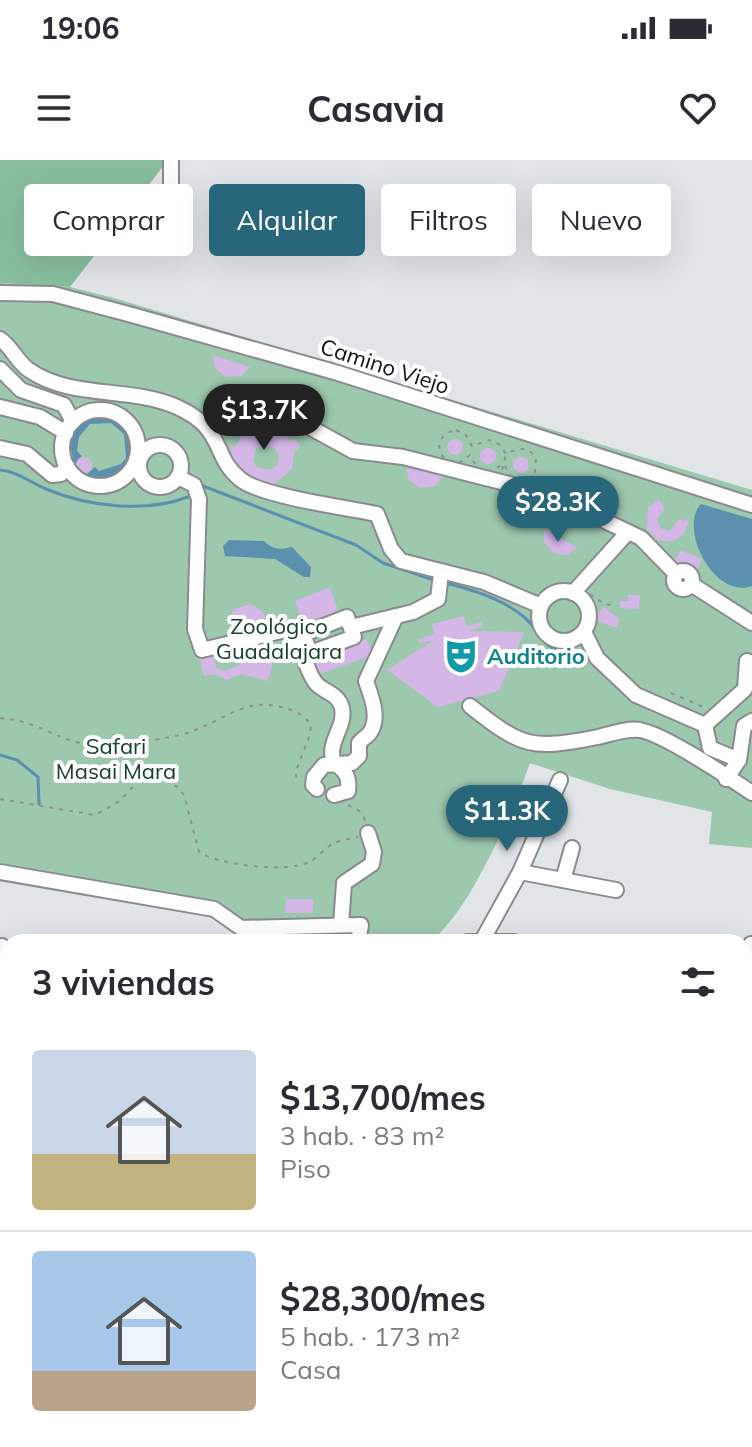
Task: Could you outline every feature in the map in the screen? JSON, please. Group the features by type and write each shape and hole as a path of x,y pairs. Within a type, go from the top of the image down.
{"street":[{"path":"171,160 171,184"},
{"name":"Camino Viejo","path":"0,293 53,294 338,373 752,505"},
{"path":"0,339 29,371 87,390 163,401 209,426 239,479 253,486 377,514 391,549 401,561 484,582 541,606"},
{"path":"0,369 21,390 64,405 69,427 62,448 67,466 78,479 99,486 121,480 138,460 148,449 169,447 181,462 178,477 170,485 155,487 144,480 138,460 137,437 120,416 93,411 69,427"},
{"path":"0,407 69,427"},
{"path":"209,426 239,411 268,412 304,424 353,451 403,457 548,494 641,538 676,574 678,587 684,589 691,584 752,623"},
{"path":"0,448 27,454 52,475 61,474 67,466"},
{"path":"178,477 194,485 199,499 195,629 202,650 294,628 304,645"},
{"path":"628,532 584,594 584,632 597,658 636,695 705,725"},
{"path":"338,799 348,791 349,781 342,768 334,763 331,748 340,727 342,708 333,693 315,681 303,634 347,617 351,627 396,616 438,599 441,573"},
{"path":"584,594 551,595 541,606 539,622 548,636 570,641 584,632"},
{"path":"311,789 314,777 324,765 352,763 359,756 362,738 369,734 374,708 366,681 396,616"},
{"path":"705,725 745,689 747,661 752,663"},
{"path":"470,706 499,729 528,745 565,744 639,730 683,750 752,793"},
{"path":"726,779 739,760 744,726 752,721"},
{"path":"705,725 710,748 739,760"},
{"path":"486,934 520,872 560,780"},
{"path":"341,925 344,883 372,864 374,852 368,833"},
{"path":"563,880 572,848"},
{"path":"0,872 214,909 241,928 361,925 359,934"},
{"path":"520,872 616,890"}],"path":[{"path":"468,462 470,455 472,446 466,435 456,430 446,433 440,442 439,452 450,463 461,462 470,455"},
{"path":"472,446 489,440 499,444 506,454 502,469"},
{"path":"504,464 512,478 522,481 531,477 537,468 536,457 528,450 517,449 506,454"},
{"path":"470,455 475,466 483,472 493,471 504,464"},
{"path":"584,594 604,604 617,606"},
{"path":"671,693 703,707"},
{"path":"0,718 29,721 79,743 106,743 185,734 255,705 284,708 303,715 311,725 295,773 311,789"},
{"path":"0,799 95,815 107,811 138,781 158,778 178,787 184,795 199,852 208,858 242,864 300,865 311,862 337,842 368,833 361,812 338,799"}],"green space":[{"path":"0,160 168,160 149,184 24,184 24,256 94,256 70,287 0,283"},
{"name":"Zoológico Guadalajara","path":"0,283 70,287 114,298 752,490 752,848 709,844 712,812 610,789 530,763 488,860 459,909 438,934 244,934 213,912 0,875"}],"water":[{"path":"103,415 119,421 134,444 126,468 116,476 102,480 85,476 95,467 99,471 121,464 126,458 124,434 111,423 90,424 79,437 77,451 82,456 74,465 70,443 81,422"},
{"path":"701,504 752,519 752,586 738,587 724,582 703,559 694,528 695,515"},
{"path":"229,540 264,541 284,549 292,547 311,567 310,577 304,577 275,559 225,556 223,546"}],"building":[{"path":"213,355 250,367 241,376 226,377 215,368"},
{"path":"249,417 261,420 257,426 263,430 274,419 283,422 282,430 289,440 296,439 300,446 294,452 292,469 274,484 265,485 237,470 235,464 230,465 231,445 235,447 241,437 239,431","holes":["264,445 275,448 279,456 278,464 271,470 258,468 253,461 256,449"]},
{"path":"452,439 458,439 463,447 461,453 452,455 447,450 447,444"},
{"path":"485,448 491,448 496,456 494,462 485,464 480,459 480,453"},
{"path":"81,457 87,457 92,465 90,471 81,473 76,468 76,462"},
{"path":"518,457 524,457 529,465 527,471 518,473 513,468 513,462"},
{"path":"406,468 443,476 435,486 420,488 409,480"},
{"path":"659,499 665,510 657,518 660,528 670,531 679,519 689,521 684,534 672,542 657,540 647,529 648,508"},
{"path":"544,529 578,548 567,555 553,553 544,542"},
{"path":"680,550 702,559 696,573 674,565"},
{"path":"330,587 339,613 303,625 295,601"},
{"path":"628,595 640,595 639,609 620,608 620,601 628,601"},
{"path":"249,604 261,610 266,618 235,626 234,622 228,623 233,610"},
{"path":"604,607 619,619 617,628 594,620"},
{"name":"Auditorio","path":"464,616 466,626 481,622 482,627 468,631 524,632 499,691 438,707 387,670 434,640 420,643 418,640 434,634 432,624"},
{"path":"367,639 373,655 306,679 300,663"},
{"path":"212,651 217,668 225,671 241,664 244,655 273,662 268,681 241,674 227,680 214,674 204,676 199,655"},
{"path":"286,899 313,899 313,913 285,913"}],"waterway":[{"path":"0,470 63,495 98,504 154,505 188,497"},
{"path":"203,486 356,545 383,563 431,579"},
{"path":"449,584 507,606 524,617 552,648 570,654"},
{"path":"0,755 17,760 38,777 39,804"}],"place":[{"name":"Auditorio","path":"461,656"}],"park label":[{"name":"Safari Masai Mara","path":"116,758"}]}
